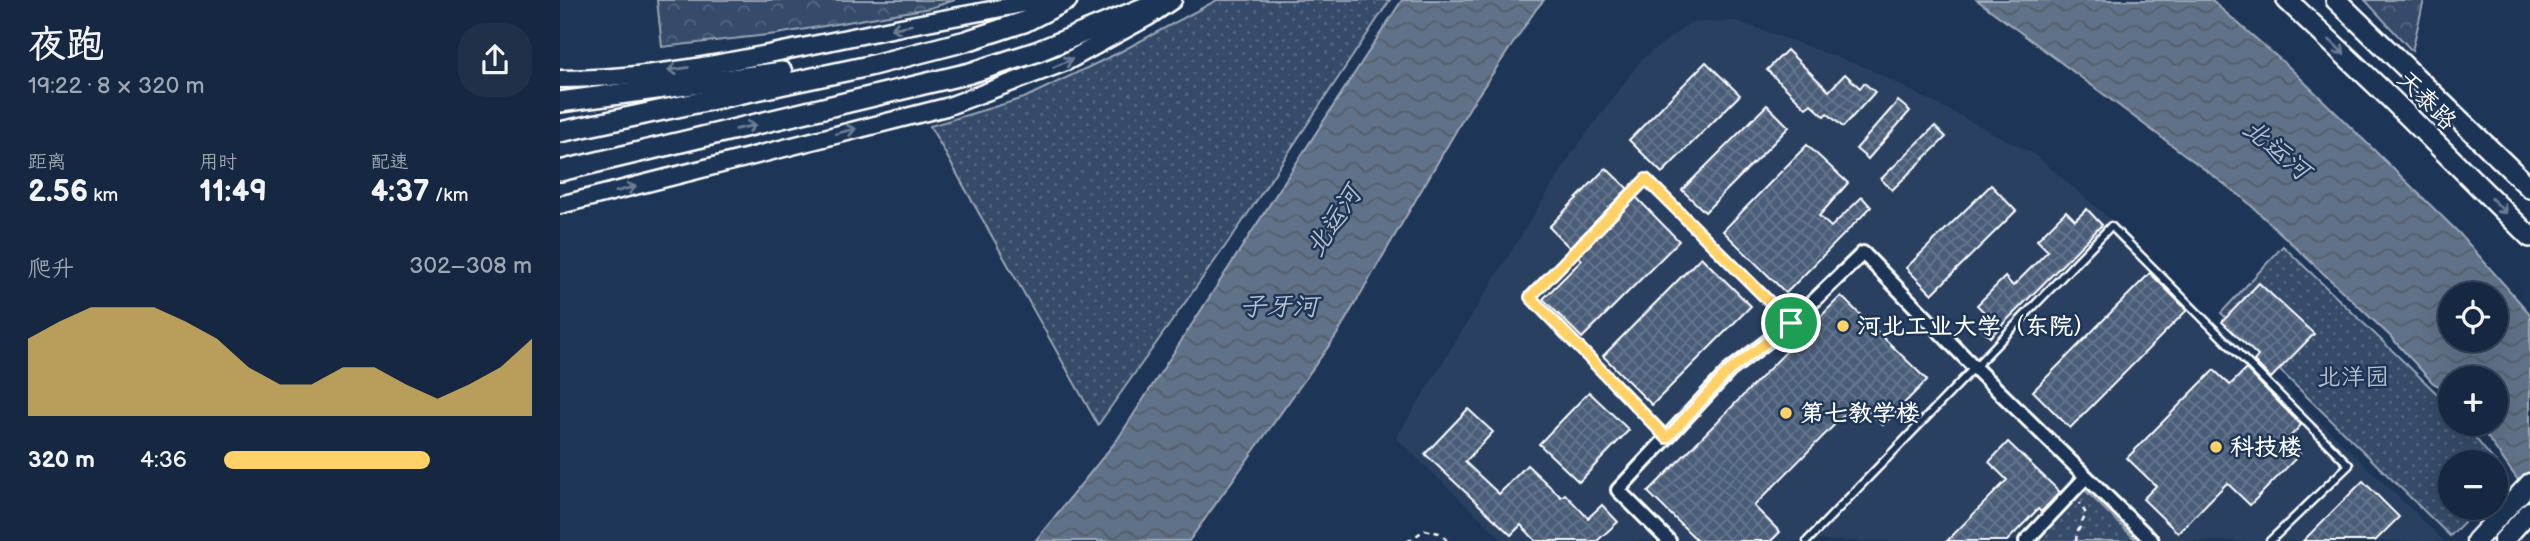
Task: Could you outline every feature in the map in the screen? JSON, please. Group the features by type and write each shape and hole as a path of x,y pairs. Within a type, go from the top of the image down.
{"main road":[{"path":"560,132 869,66 966,41 1024,22 1067,0"},
{"path":"560,171 970,73 1036,52 1163,0"},
{"name":"天泰路","path":"2287,0 2530,237"},
{"name":"天泰路","path":"2336,0 2530,188"},
{"path":"560,102 744,78 966,41"},
{"path":"2476,541 2530,483"},
{"path":"2503,541 2529,512"}],"street":[{"path":"560,79 589,79 669,70 776,54 1041,0"},
{"path":"560,205 946,107 1066,62 1148,18 1173,0"},
{"path":"1669,541 1618,490 1729,371 1791,323 1863,253 1975,368 2152,541"},
{"path":"2026,541 2086,477"}],"lane":[{"path":"1667,438 1530,297 1646,179 1791,323"},
{"path":"1807,541 2111,226 2349,465 2270,541"}],"path":[{"path":"2074,491 2086,513 2074,541"},
{"path":"1408,541 1425,530 1439,533 1448,541"}],"shaded area":[{"name":"河北工业大学（东院）","path":"1737,21 1867,68 2034,154 2104,214 2444,541 1504,541 1396,438 1572,153 1642,59 1691,22"}],"green space":[{"path":"657,0 955,0 930,8 777,34 662,47"},
{"path":"1217,0 1390,0 1241,224 1098,425 930,126 1024,98 1118,53"},
{"path":"2365,0 2424,0 2412,51"},
{"name":"北洋园","path":"2283,246 2438,395 2438,436 2474,436 2485,450 2438,450 2438,520 2466,520 2450,536 2221,313"},
{"path":"2082,487 2137,541 2029,541"}],"water":[{"name":"子牙河","path":"1402,0 1544,0 1470,107 1336,336 1189,541 1035,541 1117,440"},
{"name":"北运河","path":"1977,0 2211,0 2290,68 2459,233 2502,282 2438,282 2438,352 2508,352 2508,289 2530,314 2530,497 2508,466 2508,450 2497,450 2487,436 2508,436 2508,366 2438,366 2438,386 2389,335 2243,198"}],"building":[{"path":"1787,50 1829,91 1845,74 1860,88 1864,83 1875,92 1843,127 1827,113 1824,116 1811,104 1806,108 1767,70"},
{"path":"1706,62 1740,95 1662,173 1629,140"},
{"path":"1898,101 1910,111 1868,159 1856,149"},
{"path":"1767,105 1789,127 1705,212 1682,190"},
{"path":"1935,126 1946,137 1892,190 1881,179"},
{"path":"1807,145 1848,183 1819,216 1831,227 1862,197 1871,207 1786,293 1723,231"},
{"path":"1606,168 1628,189 1570,248 1549,227"},
{"path":"1991,185 2016,211 1932,294 1906,268"},
{"path":"1636,197 1679,241 1582,338 1543,299 1582,260 1578,256"},
{"path":"2087,209 2102,225 1990,337 1977,324 1986,314 1977,305 2005,277 2013,286 2048,251 2037,240 2066,211 2075,220"},
{"path":"1701,257 1751,306 1652,405 1603,356"},
{"path":"2150,273 2187,310 2070,428 2033,391"},
{"path":"2259,283 2314,334 2271,378 2254,361 2258,356 2222,322"},
{"name":"第七教学楼","path":"1841,296 1927,380 1883,425 1858,401 1754,506 1780,532 1771,541 1698,541 1648,492"},
{"name":"科技楼","path":"2246,369 2301,425 2287,440 2300,454 2250,505 2227,483 2178,533 2143,499 2156,486 2127,458 2214,370 2230,385"},
{"path":"1589,392 1629,430 1579,482 1539,444"},
{"path":"1468,409 1493,432 1465,462 1499,494 1527,465 1561,497 1565,494 1588,518 1602,505 1618,522 1597,541 1536,541 1521,525 1511,535 1425,454"},
{"path":"2008,442 2060,492 2041,512 2038,509 2007,541 1947,541 2007,480 1989,462"},
{"path":"2363,481 2399,517 2375,541 2303,541"}],"place":[{"name":"河北工业大学（东院）","path":"1843,326"},
{"name":"第七教学楼","path":"1786,413"},
{"name":"科技楼","path":"2216,447"}],"route":[{"path":"1646,179 1791,323 1729,371 1667,438 1530,297 1646,179"}]}
